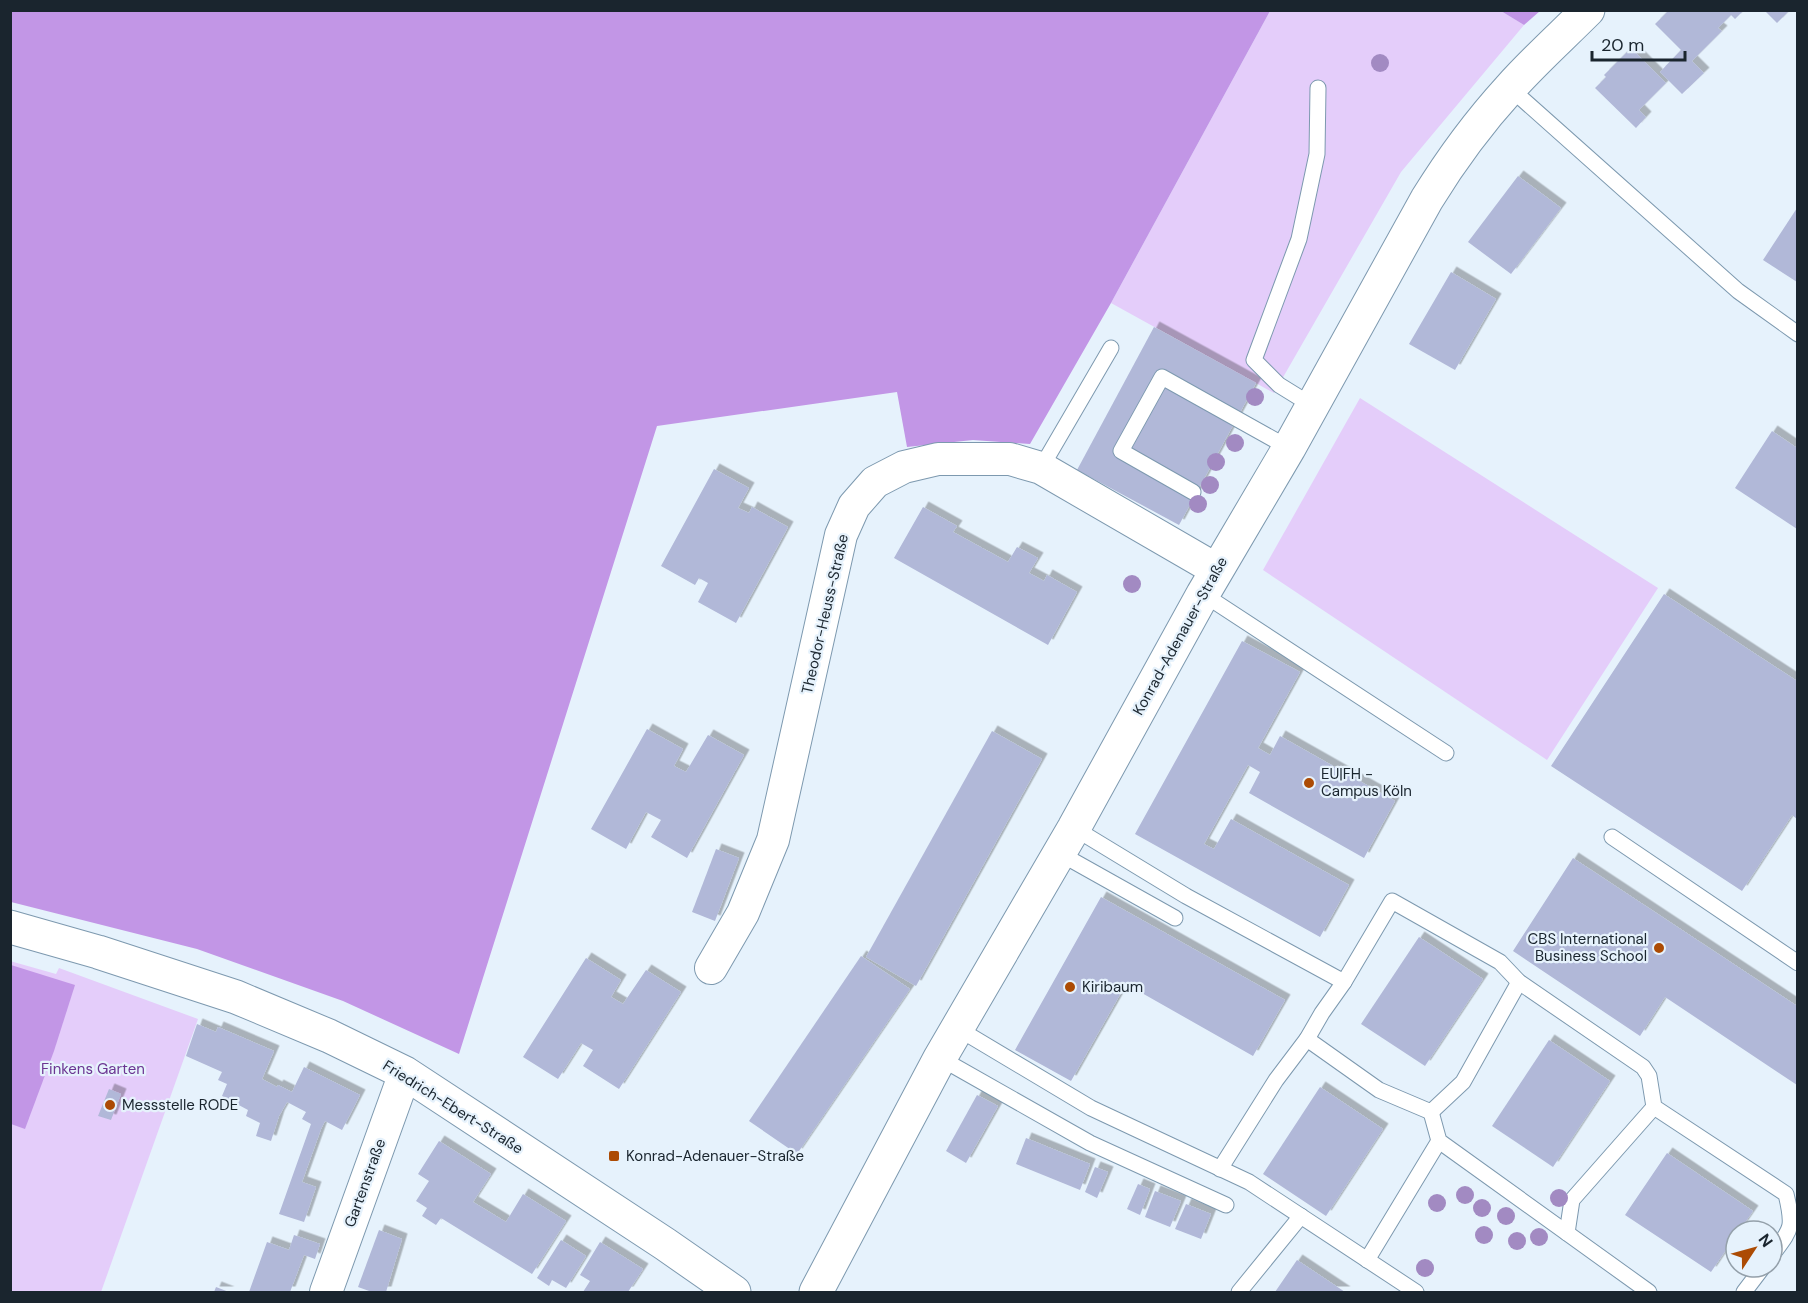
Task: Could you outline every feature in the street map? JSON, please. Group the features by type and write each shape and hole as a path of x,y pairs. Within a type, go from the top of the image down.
{"street":[{"name":"Konrad-Adenauer-Straße","path":"816,1293 940,1058 1067,841 1210,582 1289,448 1427,199 1478,126 1510,88 1588,10"},
{"name":"Theodor-Heuss-Straße","path":"711,968 743,913 772,840 841,536 854,506 875,482 904,467 938,459 1010,459 1041,468 1210,582"},
{"name":"Friedrich-Ebert-Straße","path":"10,927 98,952 236,997 329,1036 405,1073 665,1244 734,1293"},
{"name":"Gartenstraße","path":"326,1293 405,1073"}],"lane":[{"path":"1312,406 1279,385 1254,360 1299,239 1317,154 1318,88"},
{"path":"1510,88 1738,291 1797,334"},
{"path":"1041,468 1111,348"},
{"path":"1193,492 1120,452 1162,377 1289,448"},
{"path":"1210,582 1446,753"},
{"path":"1612,837 1797,963"},
{"path":"1067,841 1175,918"},
{"path":"1067,841 1186,896 1344,982"},
{"path":"1220,1169 1276,1080 1307,1039 1344,982 1392,901 1500,962 1519,982 1643,1067 1649,1076 1654,1107 1786,1194 1790,1212 1790,1231 1784,1239"},
{"path":"1431,1112 1463,1082 1519,982"},
{"path":"957,1028 1091,1108 1249,1182 1411,1291"},
{"path":"1307,1039 1379,1090 1431,1112"},
{"path":"940,1058 1090,1143 1226,1204"},
{"path":"1567,1233 1572,1200 1654,1107"},
{"path":"1431,1112 1439,1141 1649,1293"},
{"path":"1367,1260 1439,1141"},
{"path":"1239,1293 1300,1216"},
{"path":"1744,1293 1754,1279"}],"green space":[{"path":"1270,11 1501,11 1524,25 1401,172 1274,393 1111,303"},
{"path":"1360,398 1658,588 1547,760 1263,570"},
{"name":"Finkens Garten","path":"10,961 56,974 59,968 198,1019 101,1292 11,1292"}],"shaded area":[{"path":"11,11 1270,11 1111,303 1030,444 973,440 907,447 897,392 657,426 459,1054 343,1001 197,949 11,902"},
{"path":"1501,11 1540,11 1524,25"},
{"path":"11,965 75,985 54,1051 25,1129 11,1124"}],"building":[{"path":"1669,10 1744,10 1735,19 1731,15 1718,28 1722,31 1692,61 1704,73 1682,94 1660,72 1681,50 1655,24"},
{"path":"1764,10 1790,10 1777,23"},
{"path":"1631,48 1666,83 1639,110 1646,117 1636,128 1595,88 1606,77 1604,75"},
{"path":"1518,176 1561,208 1511,274 1468,242"},
{"path":"1797,208 1797,282 1763,260"},
{"path":"1451,272 1496,299 1455,370 1409,344"},
{"path":"1154,327 1256,383 1179,525 1077,470"},
{"path":"1772,431 1797,448 1797,529 1735,488"},
{"path":"714,469 749,488 738,508 749,513 752,507 788,527 736,623 698,602 708,583 699,578 695,585 661,566"},
{"path":"923,507 957,526 953,532 1008,562 1017,547 1038,558 1029,573 1044,581 1047,575 1077,592 1048,645 894,558"},
{"path":"1664,594 1797,681 1797,819 1792,815 1742,891 1551,766"},
{"name":"EU|FH - Campus Köln","path":"1242,641 1300,672 1258,748 1270,755 1280,736 1395,801 1364,858 1249,793 1260,772 1248,765 1204,844 1214,849 1231,819 1349,885 1320,937 1135,834"},
{"path":"647,729 683,749 674,766 686,772 708,735 744,755 687,858 651,837 661,820 646,812 626,849 591,829"},
{"path":"992,731 1042,759 916,986 866,957"},
{"path":"716,849 739,858 715,921 692,912"},
{"name":"CBS International Business School","path":"1573,858 1797,1006 1797,1085 1665,997 1640,1036 1513,951"},
{"path":"1101,897 1285,1000 1253,1056 1126,984 1071,1081 1015,1050"},
{"path":"1419,937 1483,979 1425,1066 1361,1024"},
{"path":"861,956 910,989 797,1154 749,1121"},
{"path":"586,958 621,980 611,997 623,1004 646,970 681,992 619,1089 583,1066 593,1050 581,1043 558,1079 523,1057"},
{"path":"197,1024 216,1032 218,1027 274,1051 262,1079 277,1087 278,1085 292,1092 304,1067 360,1095 342,1130 325,1121 321,1129 302,1182 316,1187 304,1222 279,1214 311,1124 302,1119 306,1112 287,1102 279,1116 271,1141 256,1136 260,1123 246,1116 248,1110 222,1096 227,1084 218,1080 222,1072 186,1056"},
{"path":"1549,1040 1610,1081 1553,1167 1492,1126"},
{"path":"1320,1087 1383,1129 1326,1216 1263,1174"},
{"name":"Messstelle RODE","path":"109,1089 121,1094 111,1120 98,1116"},
{"path":"977,1095 998,1106 966,1163 946,1151"},
{"path":"1026,1138 1090,1164 1080,1190 1016,1164"},
{"path":"439,1141 491,1174 473,1202 506,1222 523,1194 566,1221 532,1274 441,1218 436,1225 422,1216 427,1208 416,1201 429,1181 418,1174"},
{"path":"1667,1153 1753,1211 1747,1219 1724,1219 1724,1253 1711,1272 1625,1215"},
{"path":"1095,1167 1108,1172 1097,1198 1085,1192"},
{"path":"1138,1184 1150,1189 1140,1215 1127,1209"},
{"path":"1155,1191 1181,1201 1170,1227 1145,1217"},
{"path":"1186,1204 1211,1214 1201,1239 1175,1229"},
{"path":"379,1230 402,1239 386,1292 372,1292 358,1287"},
{"path":"294,1235 320,1244 315,1259 304,1255 290,1292 249,1292 267,1242 289,1250"},
{"path":"561,1240 586,1256 566,1288 552,1280 549,1286 537,1278"},
{"path":"600,1242 643,1269 628,1292 583,1292 590,1281 580,1275"},
{"path":"1297,1260 1345,1292 1275,1292"},
{"path":"216,1287 229,1292 214,1292"}],"place":[{"name":"EU|FH - Campus Köln","path":"1309,783"},
{"name":"CBS International Business School","path":"1659,948"},
{"name":"Kiribaum","path":"1070,987"},
{"name":"Messstelle RODE","path":"110,1105"},
{"name":"Konrad-Adenauer-Straße","path":"614,1156"}]}
